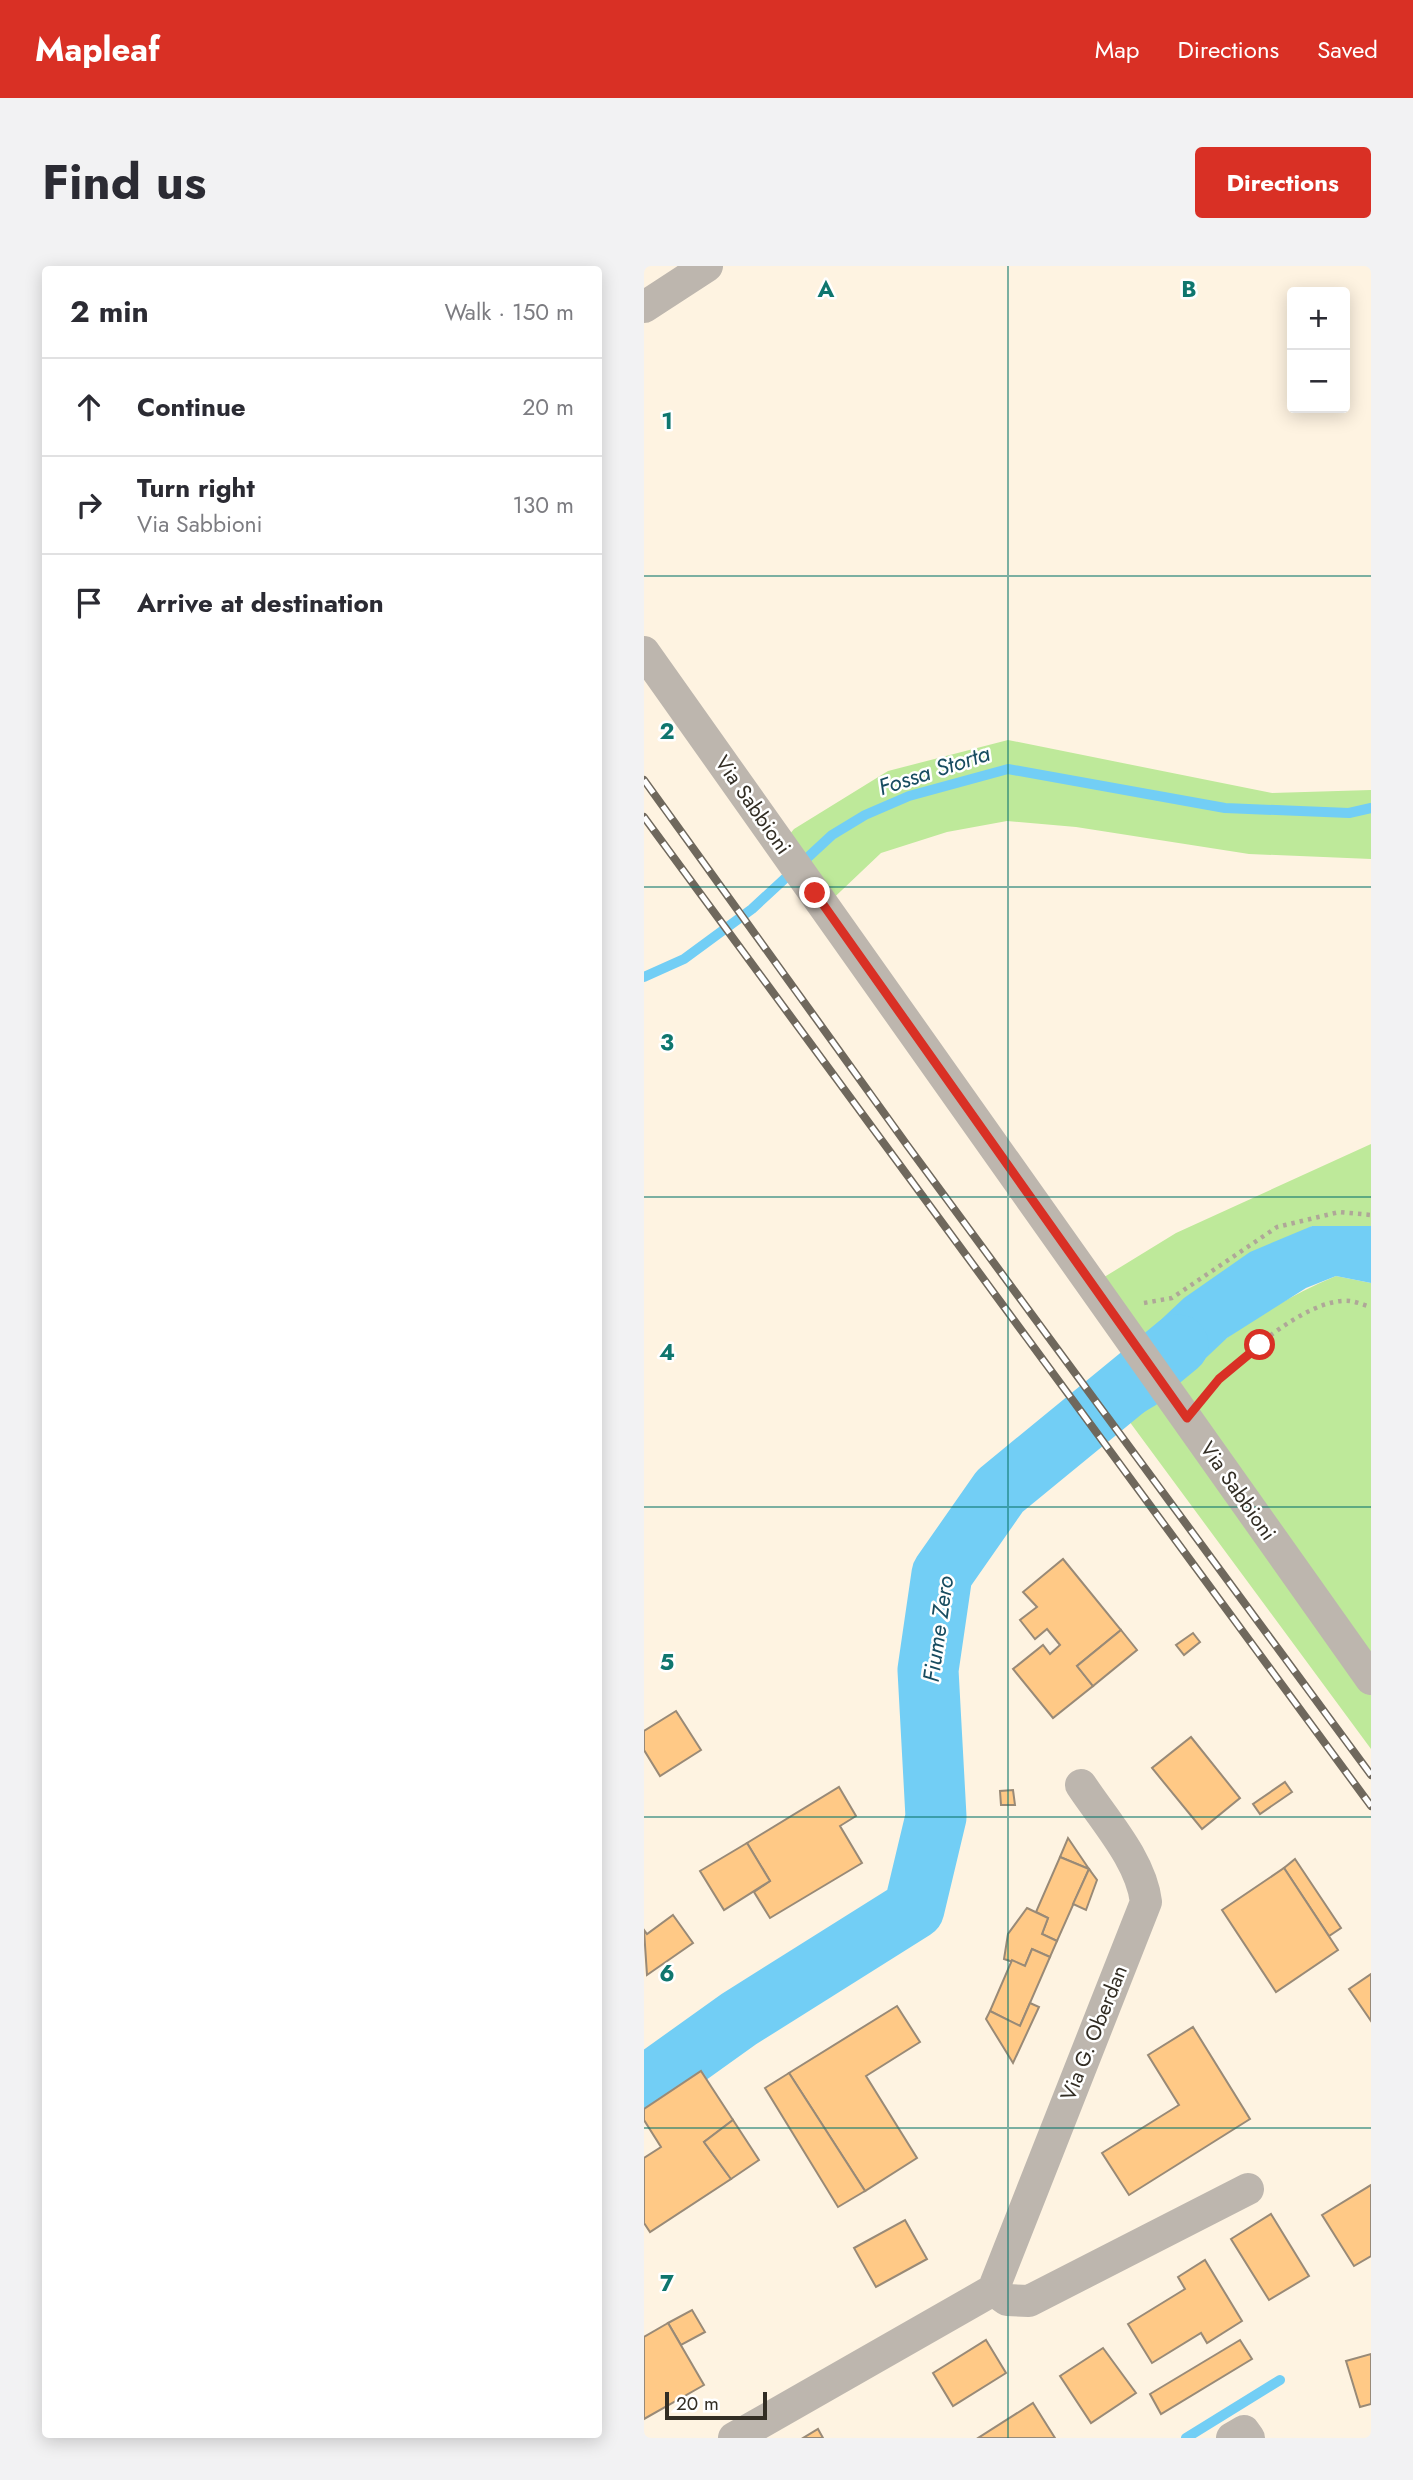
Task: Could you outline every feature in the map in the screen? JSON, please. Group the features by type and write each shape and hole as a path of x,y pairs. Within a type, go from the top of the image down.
{"street":[{"path":"644,307 707,266"},
{"name":"Via Sabbioni","path":"644,652 1371,1679"},
{"name":"Via G. Oberdan","path":"993,2290 1146,1902 1144,1886 1133,1866 1081,1785"},
{"path":"734,2438 993,2290 1007,2300 1029,2301 1248,2189"},
{"path":"1233,2438 1244,2431 1249,2438"}],"path":[{"path":"1123,1329 1150,1300 1172,1297 1278,1227 1339,1212 1371,1215"},
{"path":"1182,1410 1260,1345 1315,1307 1349,1301 1371,1307"}],"green space":[{"path":"1008,740 1272,793 1371,790 1371,859 1249,854 1076,827 1007,821 947,832 881,853 822,909 779,847 794,829 888,771"},
{"path":"1371,1144 1371,1226 1312,1226 1133,1346 1088,1287 1176,1233"},
{"path":"1336,1276 1371,1283 1371,1749 1129,1421 1241,1328 1294,1296"}],"water":[{"path":"1312,1226 1371,1226 1371,1283 1336,1276 1306,1288 1227,1338 1156,1405 1129,1421 1098,1379 1184,1298 1250,1252"}],"building":[{"path":"1063,1559 1121,1630 1077,1666 1093,1686 1053,1718 1013,1669 1043,1645 1050,1654 1060,1645 1047,1629 1035,1639 1020,1620 1037,1607 1023,1592"},
{"path":"1121,1630 1137,1650 1093,1686 1077,1666"},
{"path":"1193,1633 1200,1642 1184,1655 1176,1645"},
{"path":"676,1711 701,1750 660,1776 644,1750 644,1731"},
{"path":"1191,1737 1240,1798 1202,1829 1152,1768"},
{"path":"1285,1782 1292,1792 1260,1814 1253,1804"},
{"path":"839,1787 856,1816 840,1826 862,1863 770,1918 754,1892 770,1881 747,1843"},
{"path":"1013,1790 1015,1805 1001,1805 1000,1791"},
{"path":"1068,1838 1089,1869 1060,1857"},
{"path":"747,1843 770,1881 724,1910 700,1871"},
{"path":"1060,1857 1089,1869 1057,1941 1042,1934 1048,1918 1036,1912"},
{"path":"1295,1859 1341,1928 1329,1936 1284,1868"},
{"path":"1284,1868 1338,1950 1276,1992 1222,1910"},
{"path":"1089,1869 1097,1880 1086,1910 1073,1904"},
{"path":"1027,1908 1048,1918 1042,1934 1057,1941 1050,1957 1032,1949 1025,1966 1004,1959 1008,1934"},
{"path":"673,1915 693,1943 647,1975 644,1930 647,1934"},
{"path":"1032,1949 1050,1957 1020,2026 990,2011 1012,1960 1025,1966"},
{"path":"1371,1974 1371,2021 1349,1989"},
{"path":"1030,2003 1039,2007 1013,2063 986,2019 990,2011 1020,2026"},
{"path":"897,2006 920,2042 866,2076 917,2158 865,2191 789,2073"},
{"path":"1193,2027 1250,2119 1129,2195 1102,2153 1179,2105 1148,2055"},
{"path":"701,2071 733,2120 704,2142 731,2179 650,2232 644,2223 644,2158 661,2147 644,2120 644,2109"},
{"path":"789,2073 865,2191 838,2207 765,2088"},
{"path":"733,2120 759,2160 731,2179 704,2142"},
{"path":"1371,2185 1371,2256 1354,2266 1322,2215"},
{"path":"1271,2214 1309,2276 1269,2300 1231,2239"},
{"path":"905,2220 927,2259 876,2287 854,2248"},
{"path":"1205,2260 1242,2321 1207,2343 1201,2333 1152,2363 1128,2324 1185,2289 1178,2277"},
{"path":"692,2310 705,2332 681,2345 668,2323"},
{"path":"668,2323 704,2385 644,2419 644,2337"},
{"path":"986,2340 1006,2373 953,2406 933,2373"},
{"path":"1240,2340 1252,2359 1161,2414 1150,2394"},
{"path":"1103,2348 1136,2393 1091,2423 1060,2376"},
{"path":"1371,2354 1371,2404 1360,2407 1346,2361"},
{"path":"1033,2403 1055,2438 978,2438"},
{"path":"818,2429 823,2438 803,2438"}],"waterway":[{"name":"Fossa Storta","path":"644,977 684,959 752,909 832,835 865,815 909,796 1008,769 1225,808 1349,813 1371,808"},
{"name":"Fiume Zero","path":"644,2087 739,2019 914,1909 936,1817 928,1670 942,1574 1000,1491 1178,1345"},
{"path":"1186,2438 1280,2380"}],"railway":[{"path":"644,780 907,1145 1371,1775"},
{"path":"644,817 1371,1806"}],"route":[{"path":"815,893 1187,1418 1219,1379 1260,1345"}]}
